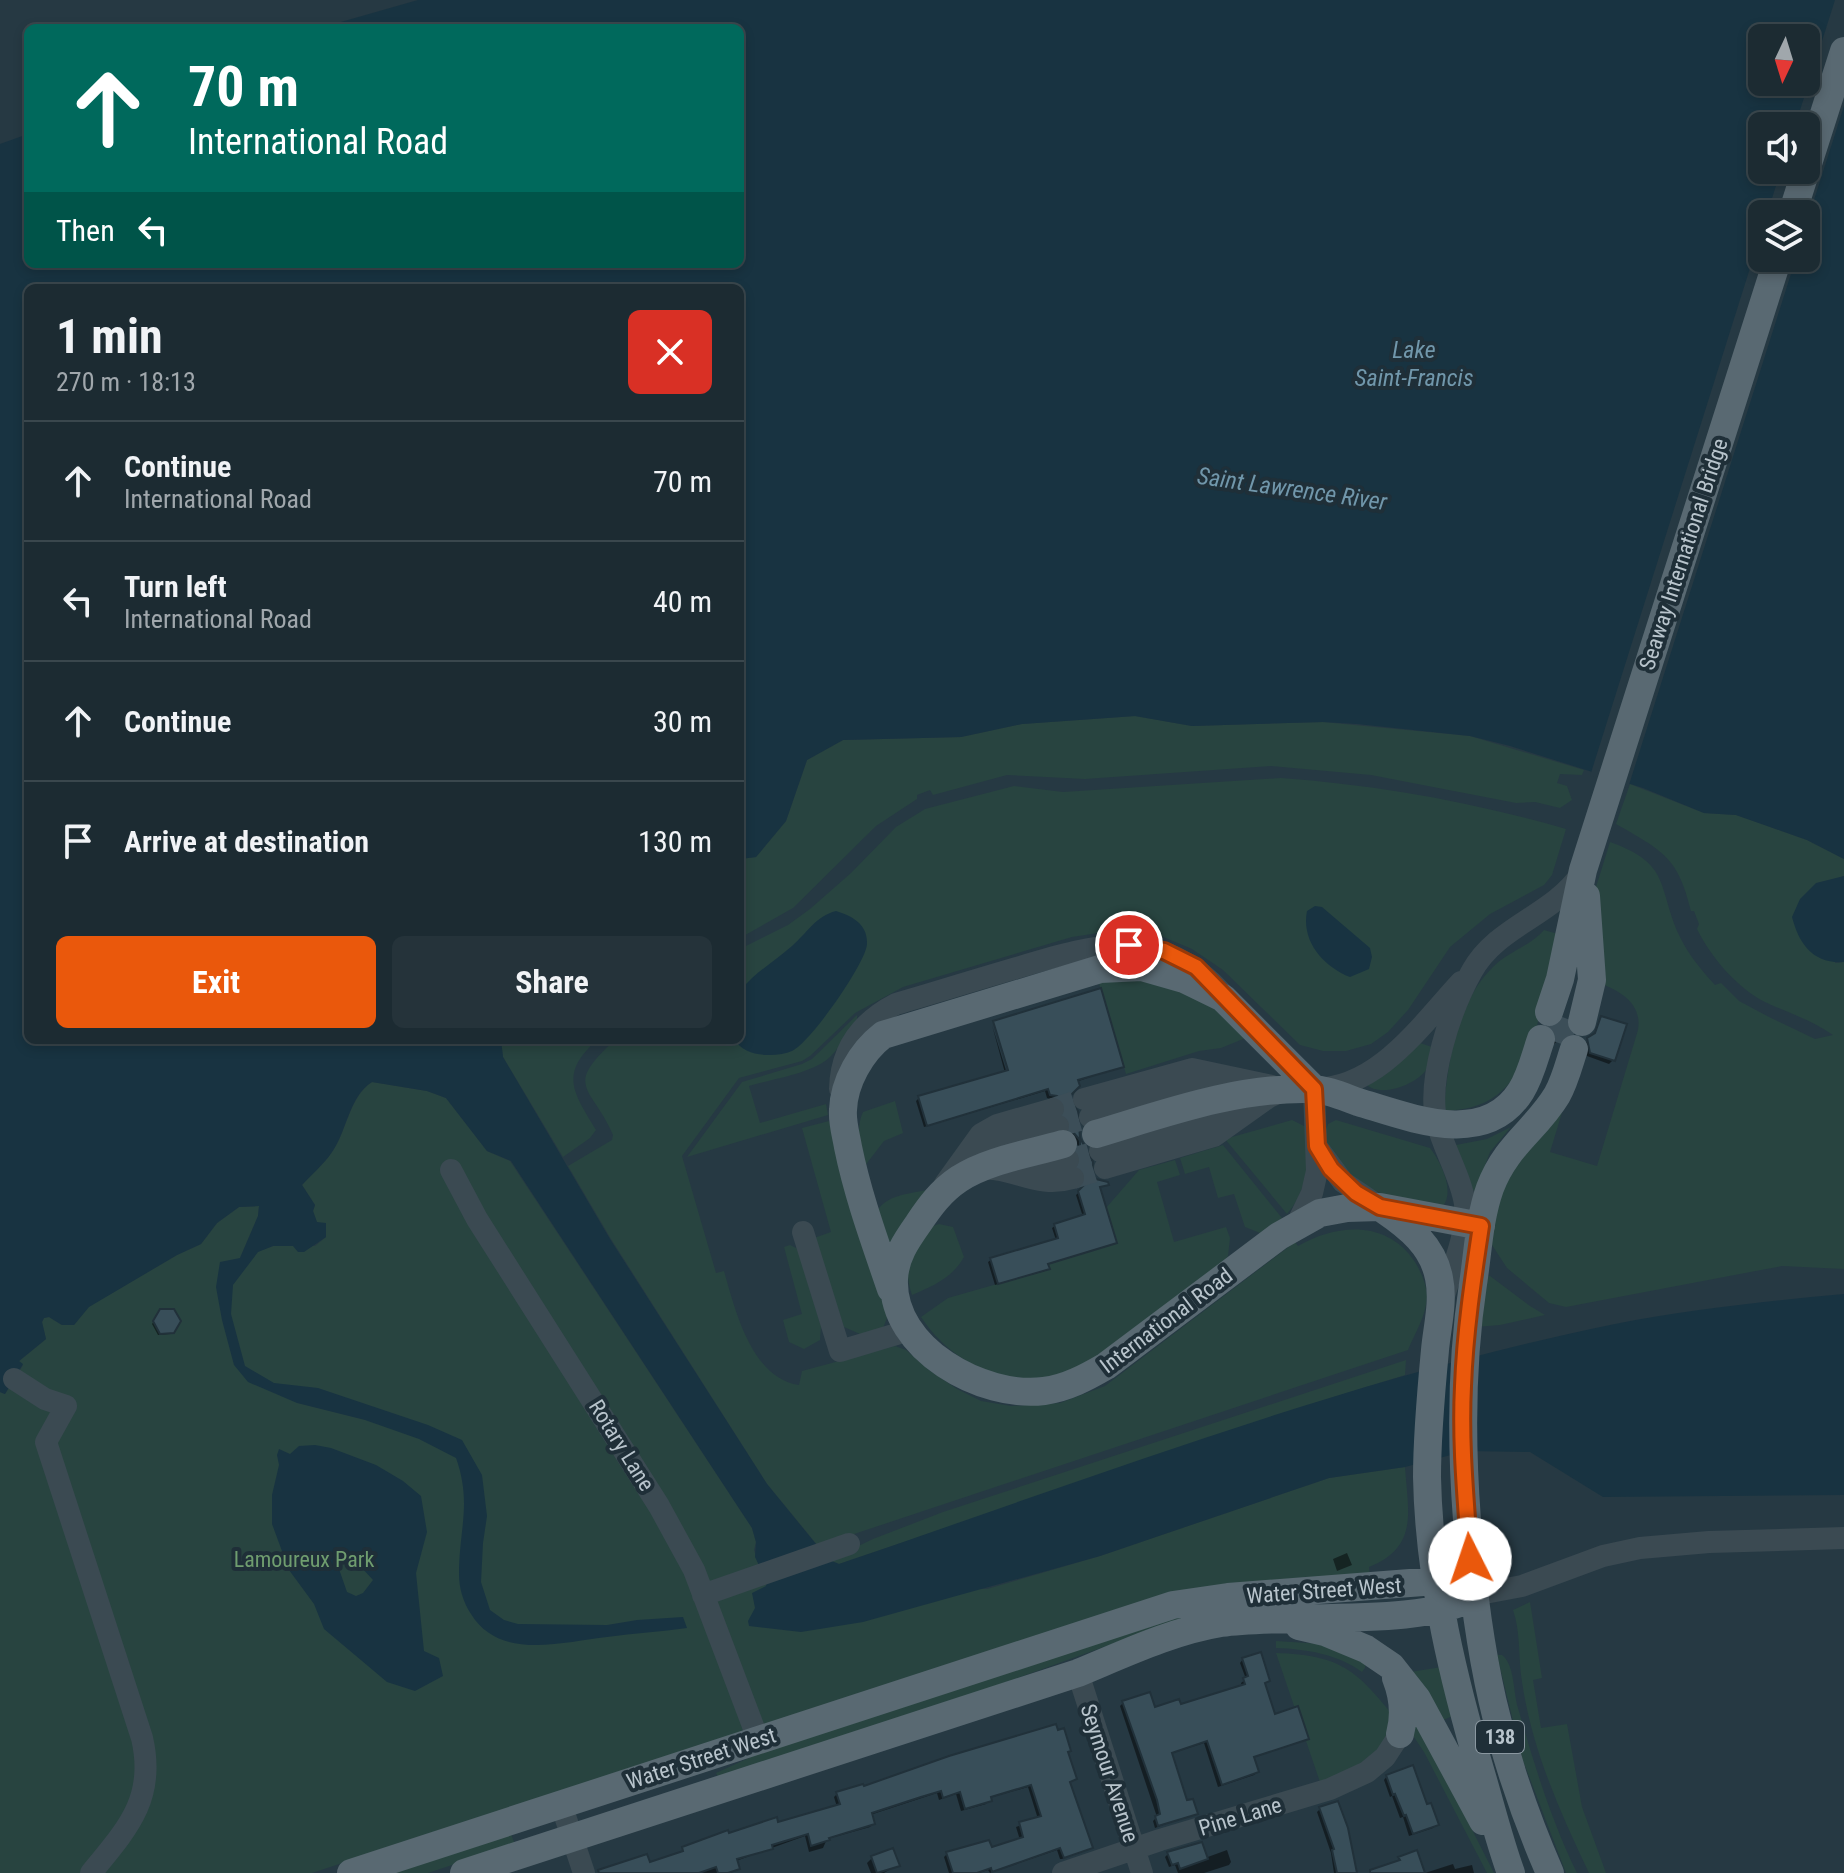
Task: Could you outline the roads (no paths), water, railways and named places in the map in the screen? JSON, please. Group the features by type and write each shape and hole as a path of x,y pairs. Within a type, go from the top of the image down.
{"main road":[{"path":"1820,126 1844,51"},
{"name":"Seaway International Bridge","path":"1585,868 1774,272"},
{"path":"1095,1134 1211,1100 1290,1092 1438,1125 1476,1122 1503,1110 1523,1089 1592,980 1585,868"},
{"path":"896,1301 852,1169 842,1114 847,1087 856,1069 864,1054 883,1035 1100,969 1132,966 1164,971 1206,988 1236,1008 1290,1092"},
{"path":"1472,1225 1514,1144 1557,1094 1561,1030"},
{"name":"International Road","path":"1063,1143 966,1170 961,1178 934,1200 899,1254 894,1282 896,1301 910,1330 942,1361 974,1382 1022,1391 1066,1386 1106,1366 1297,1224 1320,1213 1380,1207 1472,1225"},
{"path":"1380,1207 1407,1226 1429,1251 1439,1277 1440,1310"},
{"name":"138","path":"1472,1225 1463,1388 1463,1469 1474,1595 1481,1653 1500,1737 1524,1811 1550,1873"},
{"name":"138","path":"1440,1310 1427,1476 1432,1561 1454,1676 1511,1872"},
{"name":"Water Street West","path":"351,1873 1173,1605 1228,1597 1436,1581 1458,1584 1474,1595 1441,1609 1389,1616 1263,1619 1200,1628 1078,1673 464,1873"},
{"path":"1263,1619 1325,1632 1366,1649 1391,1666 1417,1699 1511,1872"},
{"path":"1391,1666 1402,1704 1400,1734"}],"street":[{"path":"1095,1134 1216,1079 1237,1078 1290,1092 1344,1085 1360,1078 1405,1042 1495,943 1561,898 1585,868"},
{"path":"842,1114 841,1075 848,1049 873,1018 896,1004 1093,947 1129,945 1164,951 1209,978 1236,1008"},
{"path":"1440,1310 1472,1225 1438,1125 1435,1103 1441,1055 1472,970"},
{"path":"1290,1092 1317,1146 1343,1182 1380,1207"},
{"path":"966,1170 988,1169 1050,1183 1063,1143"},
{"path":"1297,1224 1316,1181 1317,1146"},
{"name":"Rotary Lane","path":"451,1170 477,1219 659,1506 694,1570 758,1739"},
{"path":"803,1232 840,1351 910,1330"},
{"path":"14,1379 45,1399 66,1406 46,1442 142,1738 146,1759 142,1799 91,1873"},
{"path":"1474,1595 1522,1586 1603,1556 1640,1548 1737,1540 1844,1538"},
{"path":"703,1595 849,1544"},
{"name":"Seymour Avenue","path":"1078,1673 1142,1873"},
{"name":"Pine Lane","path":"1063,1873 1330,1789 1367,1772 1385,1757 1400,1734"},
{"path":"561,1804 584,1873"}],"water":[{"name":"Lake Saint-Francis","path":"418,0 1844,0 1844,859 1807,840 1736,815 1704,813 1643,788 1470,736 1323,722 1192,726 1135,716 1022,724 961,737 843,740 807,760 786,821 756,857 744,858 744,284 24,284 24,1044 501,1044 503,1057 610,1239 767,1484 829,1560 839,1564 1127,1464 1418,1372 1615,1324 1730,1306 1844,1294 1844,1495 1603,1497 1530,1452 1466,1451 1405,1467 1329,1478 1100,1556 863,1622 801,1632 749,1626 748,1621 755,1608 752,1593 766,1586 767,1582 755,1557 756,1542 752,1528 511,1161 487,1151 446,1098 427,1091 372,1082 358,1096 332,1152 302,1185 315,1205 313,1211 317,1222 326,1223 326,1237 304,1252 298,1252 293,1246 273,1246 258,1252 233,1285 231,1314 245,1366 274,1383 318,1388 428,1425 462,1440 482,1475 487,1516 481,1582 490,1610 504,1620 518,1624 607,1625 683,1617 687,1628 533,1645 498,1638 483,1629 468,1609 460,1584 464,1503 456,1458 419,1439 365,1420 297,1403 248,1382 234,1365 216,1287 220,1262 240,1258 258,1216 259,1206 239,1207 217,1223 201,1244 89,1307 74,1325 62,1325 49,1317 44,1318 46,1339 19,1361 23,1364 5,1394 0,1392 0,144 24,135 24,268 744,268 744,24 334,24"},
{"path":"1844,876 1844,962 1833,962 1816,956 1803,944 1792,917 1800,899 1816,883"},
{"path":"1315,906 1322,907 1370,948 1372,957 1369,969 1350,977 1331,966 1316,951 1306,922 1307,911"},
{"path":"836,911 848,915 862,926 867,937 864,954 848,984 811,1034 792,1051 769,1055 745,1050 738,1044 744,1044 744,986 829,913"},
{"path":"299,1446 331,1448 376,1465 421,1496 427,1532 416,1573 424,1651 439,1658 443,1676 415,1691 387,1682 324,1629 314,1604 289,1570 272,1524 272,1495 279,1465 279,1449 290,1454","holes":["346,1559 362,1568 373,1580 363,1593 356,1596 347,1592 339,1569"]}],"tunnel":[{"path":"1556,1042 1565,1018"},
{"path":"1053,1109 1084,1099"},
{"path":"1058,1126 1090,1117"},
{"path":"1068,1160 1100,1151"},
{"path":"1073,1178 1105,1168"}],"water label":[{"name":"Saint Lawrence River","path":"1292,489"}],"park label":[{"name":"Lamoureux Park","path":"304,1559"}]}
